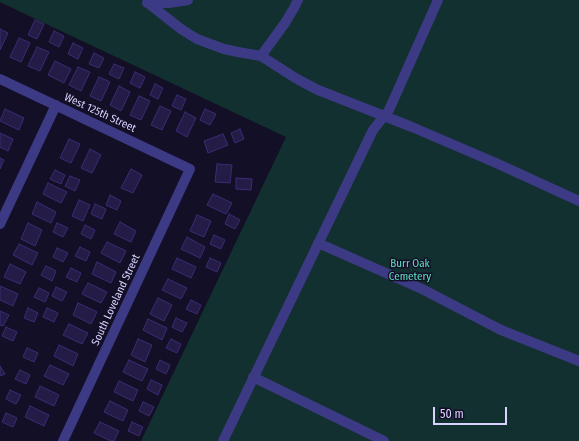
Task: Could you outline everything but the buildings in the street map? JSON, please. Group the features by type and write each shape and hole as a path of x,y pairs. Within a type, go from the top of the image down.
{"street":[{"path":"145,2 169,4 188,0"},
{"path":"261,56 285,23 298,0"},
{"path":"223,441 374,130 389,110 438,0"},
{"path":"145,2 197,39 224,49 261,56 297,79 318,90 412,127 579,201"},
{"name":"West 125th Street","path":"0,79 190,169"},
{"path":"0,224 56,105"},
{"name":"South Loveland Street","path":"63,441 190,169"},
{"path":"318,243 422,288 501,330 579,361"},
{"path":"253,378 384,441"}],"green space":[{"name":"Burr Oak Cemetery","path":"0,0 579,0 579,441 141,441 286,137 0,2"}]}
